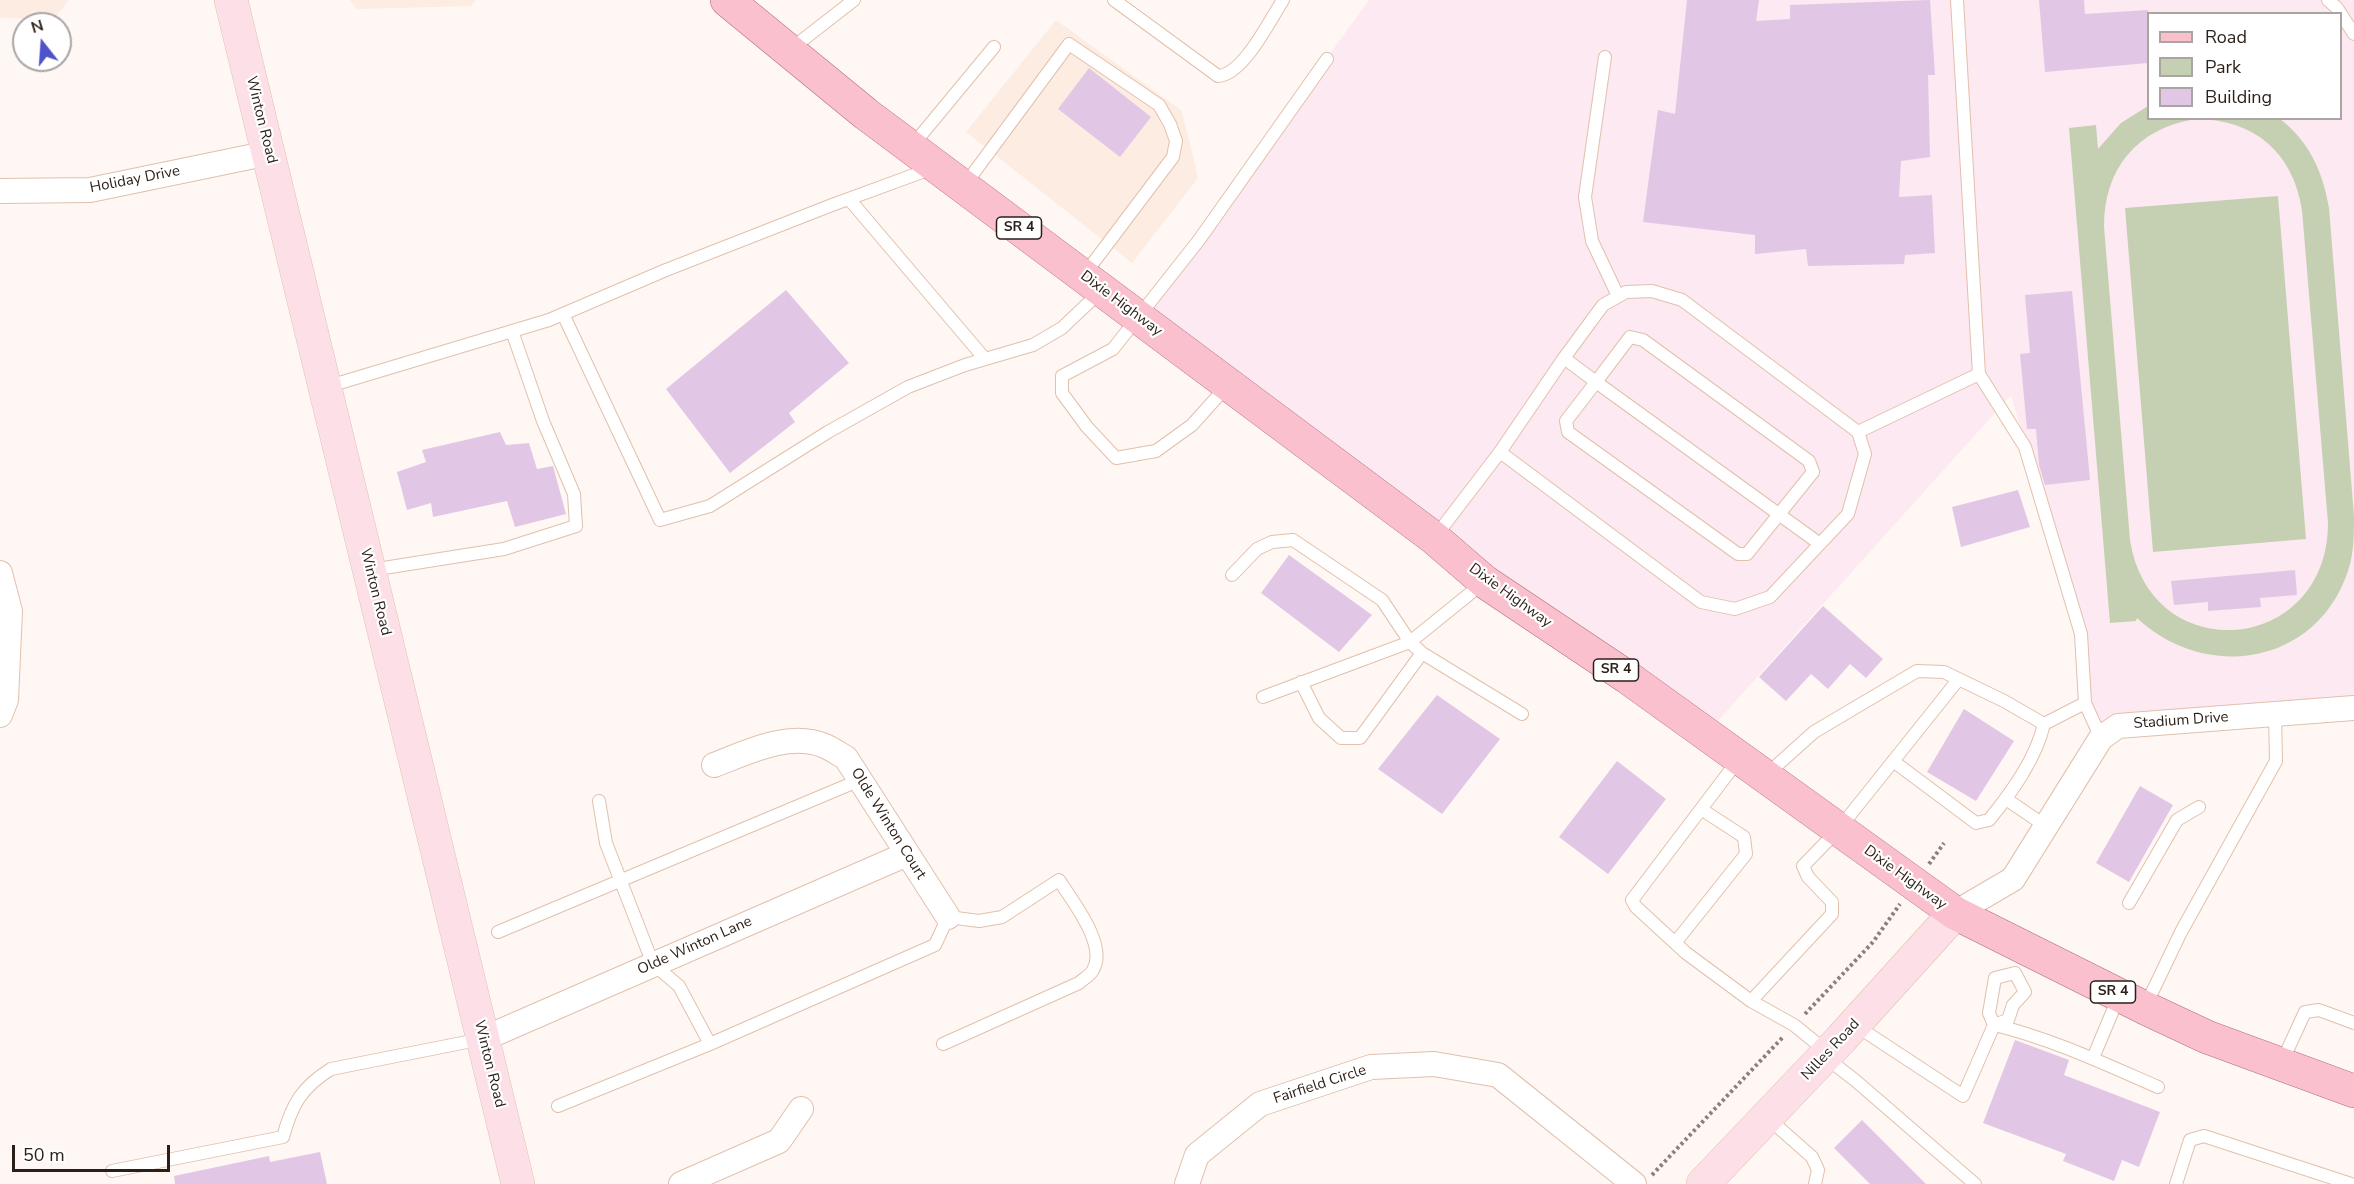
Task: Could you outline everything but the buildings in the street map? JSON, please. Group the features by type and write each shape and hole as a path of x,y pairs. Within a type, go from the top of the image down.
{"main road":[{"name":"Dixie Highway","path":"727,0 788,51 963,187 1434,538 1485,582 1627,677 2021,961 2132,1002 2207,1037 2280,1065 2352,1087"}],"street":[{"name":"Winton Road","path":"231,0 518,1184"},
{"name":"Holiday Drive","path":"0,191 90,190 268,153"},
{"path":"0,573 9,611 6,700 0,715"},
{"name":"Stadium Drive","path":"2101,738 2118,726 2354,708"},
{"path":"1954,913 2013,879 2101,738"},
{"name":"Olde Winton Court","path":"714,765 773,744 800,741 825,745 846,758 948,917"},
{"name":"Olde Winton Lane","path":"483,1039 907,854"},
{"name":"Nilles Road","path":"1707,1183 1854,1025 1954,913"},
{"name":"Fairfield Circle","path":"1186,1184 1197,1155 1260,1104 1371,1067 1434,1064 1498,1075 1640,1182"},
{"path":"681,1184 779,1141 801,1109"}],"lane":[{"path":"788,51 854,0"},
{"path":"1114,0 1218,76 1240,65 1283,0"},
{"path":"1957,0 1979,374 2025,447 2081,634 2085,703 2101,738"},
{"path":"2328,0 2340,12"},
{"path":"2342,16 2354,34"},
{"path":"563,314 660,520 711,506 828,432 908,387 985,359 1033,345 1062,328 1093,283 1127,218 1173,157 1176,141 1170,124 1159,105 1069,44 963,187"},
{"path":"911,147 994,47"},
{"path":"1605,57 1585,197 1592,241 1618,297"},
{"path":"1229,385 1192,425 1156,451 1116,458 1087,427 1062,393 1062,376 1113,349 1199,240 1327,59"},
{"path":"325,387 563,314 666,270 849,198 937,167"},
{"path":"849,198 985,359"},
{"path":"1434,538 1500,452 1564,358 1604,305 1626,292 1652,291 1682,300 1742,343 1857,432 1866,454 1848,514 1770,597 1735,609 1701,603 1500,452"},
{"path":"369,571 504,549 576,526 574,494 543,421 512,331"},
{"path":"1630,337 1643,340 1809,461 1813,472 1747,554 1738,554 1568,432 1566,421 1596,382 1630,337"},
{"path":"1564,358 1820,544"},
{"path":"1857,432 1979,374"},
{"path":"1232,575 1257,549 1272,542 1293,540 1382,600 1410,642 1422,652 1522,714"},
{"path":"1263,697 1410,642 1485,582"},
{"path":"1301,682 1319,718 1341,738 1360,738 1422,652"},
{"path":"1975,1184 1794,1025 1751,1001 1675,943 1636,907 1632,900 1701,809 1751,768 1917,671 1944,672 2004,701 2044,724"},
{"path":"1751,1001 1832,914 1832,902 1808,877 1803,866 1838,830 1958,680"},
{"path":"2044,724 2085,703"},
{"path":"2094,1058 2181,932 2276,761 2275,714"},
{"path":"1893,761 1976,823 1989,820 2006,799 2042,736 2044,724"},
{"path":"498,932 860,780"},
{"path":"2006,799 2047,827"},
{"path":"599,801 606,843 653,964 679,986 710,1044"},
{"path":"2129,903 2177,820 2199,807"},
{"path":"1675,943 1746,854 1744,837 1701,809"},
{"path":"558,1106 710,1044 935,945 948,917 979,921 1002,917 1059,880 1093,936 1097,953 1093,971 1079,983 943,1044"},
{"path":"1854,1025 1963,1096 1994,1025 1989,1013 1995,978 2021,961 2025,992 2013,1005 2008,1020 1994,1025"},
{"path":"2280,1065 2305,1012 2319,1010 2354,1023"},
{"path":"1994,1025 2024,1032 2094,1058 2158,1088"},
{"path":"112,1172 283,1137 298,1098 313,1080 331,1069 483,1039"},
{"path":"1768,1118 1812,1157 1818,1170 1815,1184"},
{"path":"2175,1184 2190,1140 2204,1136 2351,1184"}],"path":[{"path":"1640,1182 1794,1025 1880,932"}],"shaded area":[{"path":"0,0 69,0 60,12 12,12 12,18 0,18"},
{"path":"350,0 476,0 471,6 357,9"},
{"path":"1369,0 2354,0 2354,708 2101,738 2085,703 2081,634 2011,395 1705,735 1139,317"},
{"path":"1056,20 1182,111 1198,178 1132,263 966,132"}],"green space":[{"path":"2147,107 2147,120 2191,120 2156,132 2128,155 2110,187 2104,227 2130,540 2144,582 2169,611 2201,627 2236,630 2271,621 2300,600 2320,567 2328,523 2302,210 2297,189 2290,171 2267,143 2252,132 2235,125 2206,120 2281,120 2307,147 2319,170 2329,208 2354,516 2354,540 2348,571 2329,608 2307,631 2281,646 2253,655 2223,656 2192,650 2163,638 2137,618 2136,621 2110,623 2069,128 2096,125 2098,149 2121,123"},
{"path":"2278,196 2306,539 2153,552 2125,208"}]}
